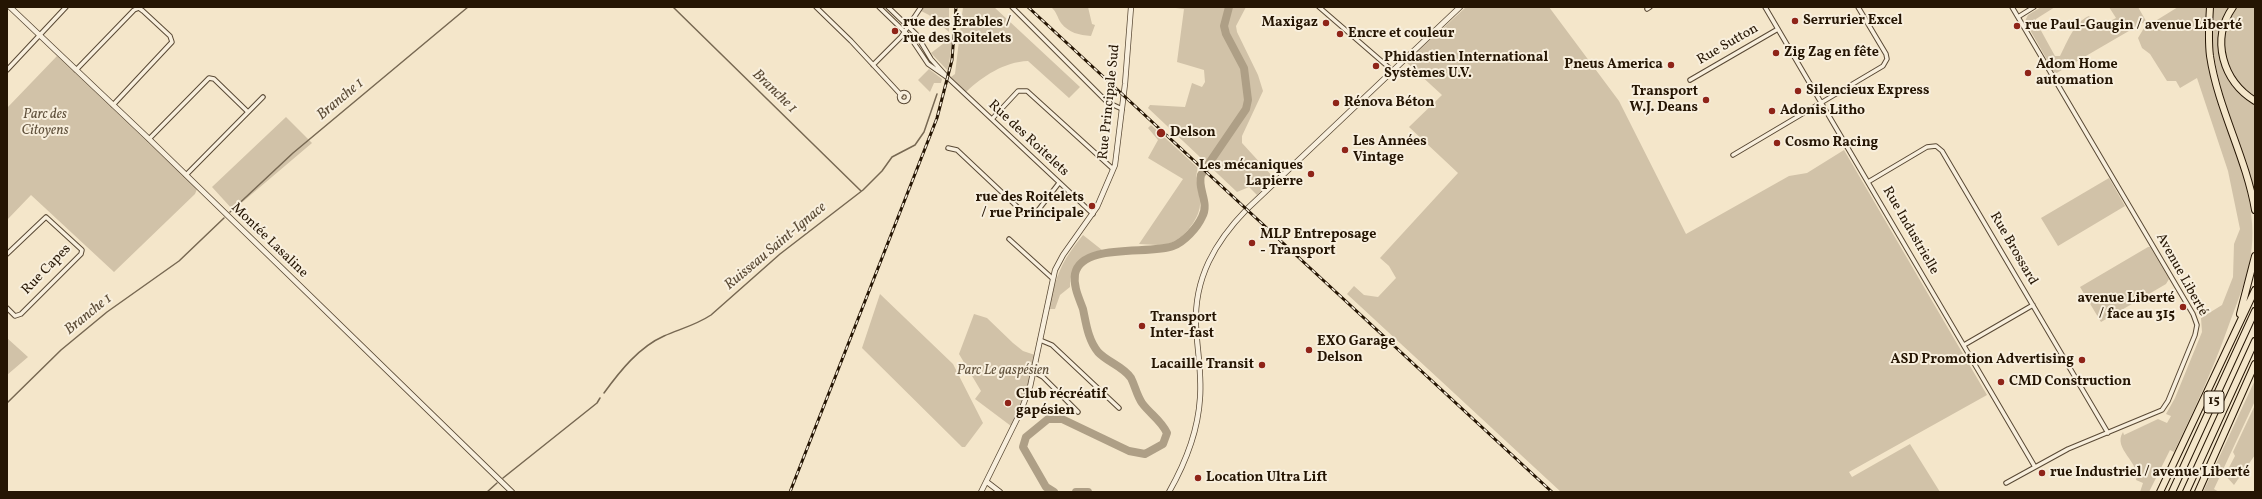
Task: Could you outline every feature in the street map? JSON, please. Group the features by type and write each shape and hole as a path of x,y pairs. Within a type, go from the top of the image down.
{"highway":[{"path":"2210,7 2208,36 2212,65 2250,185 2255,210"},
{"path":"2233,7 2223,28 2221,44 2223,60 2234,82 2255,101"},
{"path":"2237,326 2255,256"},
{"path":"2160,492 2255,290"},
{"name":"15","path":"2172,492 2255,311"},
{"name":"15","path":"2186,492 2255,341"},
{"path":"2198,492 2255,364"},
{"path":"2243,392 2255,368"}],"street":[{"name":"Montée Lasaline","path":"10,7 149,139 512,492"},
{"path":"7,70 66,7"},
{"path":"816,7 901,95"},
{"name":"Rue des Roitelets","path":"879,7 904,32 928,64 948,79 1093,214"},
{"name":"Rue des Roitelets","path":"888,7 908,26 948,79"},
{"path":"873,65 904,32 920,7"},
{"path":"1012,7 1107,102 1122,109"},
{"name":"Rue Principale Sud","path":"981,492 1023,404 1034,372 1052,278 1061,259 1093,214 1104,194 1113,169 1122,109 1131,7"},
{"path":"1319,7 1393,71"},
{"path":"1170,492 1188,454 1198,421 1201,384 1196,308 1201,280 1212,252 1226,232 1245,211 1460,7"},
{"name":"Rue Industrielle","path":"1765,7 2035,467"},
{"path":"1733,154 1882,67 1886,62 1886,54 1858,7"},
{"name":"Avenue Liberté","path":"2006,483 2068,449 2155,414 2164,407 2195,335 2196,323 2193,314 2012,7"},
{"path":"2018,17 2034,7"},
{"path":"76,70 134,10 138,8 143,10 171,37 172,42 113,105"},
{"name":"Rue Sutton","path":"1690,80 1778,29"},
{"path":"149,139 209,78 214,79 248,112"},
{"path":"992,120 1017,93 1022,90 1027,91 1113,169"},
{"path":"186,175 263,97"},
{"name":"Rue Brossard","path":"1868,182 1927,147 1933,146 1940,149 2108,433"},
{"path":"948,148 957,150 1026,215 1032,215 1036,212 1059,183"},
{"name":"Rue Capes","path":"7,254 43,218 49,218 81,248 82,252 21,314 15,316 7,308"},
{"path":"1009,239 1052,278"},
{"path":"1964,345 2033,305"},
{"path":"1040,340 1052,345 1119,408"},
{"path":"1034,372 1044,377 1078,412"},
{"path":"987,482 1000,492"}],"green space":[{"path":"924,7 949,7 949,32 929,15 921,11"},
{"path":"963,7 994,7 1080,87 1069,98 1028,61 1011,64 994,71 966,92 951,77 955,74"},
{"path":"1051,7 1088,7 1092,24 1095,25 1091,36 1078,34 1067,29 1061,23"},
{"path":"1168,7 1246,7 1236,26 1237,32 1258,75 1263,91 1242,136 1242,143 1274,178 1257,195 1249,187 1237,192 1148,108 1150,105 1185,107 1192,83 1202,87 1205,82 1204,70 1177,62 1184,9"},
{"path":"1466,7 1549,7 1619,101 1686,234 1789,176 1807,173 1844,150 1987,395 1849,472 1852,477 1910,444 1940,492 1561,492 1347,294 1354,286 1364,295 1378,297 1396,278 1389,266 1380,258 1458,173 1409,127 1442,95 1406,62"},
{"path":"2041,7 2055,7 2036,19 2032,26 2034,28 2039,27 2055,56 2060,56 2075,28 2084,19 2089,16 2097,28 2116,18 2109,7 2138,7 2146,21 2055,74 2025,21 2028,15"},
{"path":"2178,7 2208,7 2205,39 2210,75 2244,178 2251,215 2252,249 2240,295 2215,361 2195,407 2174,452 2170,450 2149,492 2140,492 2143,483 2136,480 2135,467 2121,444 2123,432 2124,435 2158,419 2167,423 2171,416 2166,414 2175,398 2202,332 2201,318 2222,305 2233,277 2234,244 2240,229 2228,171 2197,78 2180,88 2176,81 2167,81 2150,54 2142,48 2138,38 2144,28"},
{"path":"2213,7 2230,7 2223,20 2220,34 2219,48 2225,75 2243,97 2255,105 2255,197 2249,173 2219,80 2214,57 2212,33"},
{"path":"2238,7 2255,7 2255,98 2237,79 2230,68 2226,56 2226,31 2230,19"},
{"path":"948,40 952,42 948,71 931,53"},
{"name":"Parc des Citoyens","path":"57,56 197,189 195,194 114,272 31,195 7,220 7,108"},
{"path":"929,69 942,79 941,83 934,83 930,92 918,80"},
{"path":"286,117 312,143 233,210 212,187"},
{"path":"1151,125 1198,168 1196,178 1200,205 1197,217 1184,234 1173,242 1164,245 1139,244 1183,179 1148,158 1158,140 1148,128"},
{"path":"2109,178 2125,206 2058,246 2041,218"},
{"path":"1083,235 1102,250 1089,255 1079,262 1072,273 1070,287 1060,295 1055,309 1049,309 1060,269 1069,253"},
{"path":"2150,247 2169,279 2166,284 2101,322 2080,287"},
{"path":"880,294 953,364 983,423 965,447 962,447 862,348"},
{"name":"Parc Le gaspésien","path":"974,314 987,318 1023,351 1035,355 1028,386 1011,426 975,399 981,391 959,354"},
{"path":"7,338 28,357 7,375"},
{"path":"2255,380 2255,401 2214,489 2219,492 2203,492"},
{"path":"2255,405 2255,455 2234,485 2225,475 2235,456 2233,452"}],"waterway":[{"name":"Branche 1","path":"230,212 293,153 468,7"},
{"name":"Branche 1","path":"673,7 861,191"},
{"path":"1054,492 1046,487 1023,447 1026,437 1048,419 1062,419 1129,451 1145,454 1163,444 1167,433 1162,424 1142,403 1128,374 1098,352 1092,342 1077,292 1075,274 1080,264 1090,257 1103,253 1149,250 1173,246 1186,238 1200,221 1205,206 1200,180 1201,175 1246,109 1248,100 1244,68 1226,34 1224,26 1229,7"},
{"name":"Ruisseau Saint-Ignace","path":"604,393 623,368 646,346 664,336 694,324 711,315 780,254 863,190 882,171 892,157 915,145 924,132 937,94"},
{"name":"Branche 1","path":"7,403 61,350 107,312 179,261 224,218"},
{"name":"Ruisseau Saint-Ignace","path":"503,478 597,403 600,398"},
{"name":"Ruisseau Saint-Ignace","path":"487,492 497,483"},
{"path":"1076,492 1088,492"}],"railway":[{"path":"790,492 937,118 952,60 956,7"},
{"path":"1028,7 1552,492"}],"place":[{"name":"Serrurier Excel","path":"1795,21"},
{"name":"Maxigaz","path":"1326,23"},
{"name":"rue Paul-Gaugin / avenue Liberté","path":"2017,26"},
{"name":"rue des Érables / rue des Roitelets","path":"895,31"},
{"name":"Encre et couleur","path":"1340,34"},
{"name":"Zig Zag en fête","path":"1776,53"},
{"name":"Pneus America","path":"1671,65"},
{"name":"Phidastien International Systèmes U.V.","path":"1376,66"},
{"name":"Adom Home automation","path":"2028,73"},
{"name":"Silencieux Express","path":"1798,91"},
{"name":"Transport W.J. Deans","path":"1706,100"},
{"name":"Rénova Béton","path":"1336,103"},
{"name":"Adonis Litho","path":"1772,111"},
{"name":"Delson","path":"1161,133"},
{"name":"Cosmo Racing","path":"1777,143"},
{"name":"Les Années Vintage","path":"1345,150"},
{"name":"Les mécaniques Lapierre","path":"1311,174"},
{"name":"rue des Roitelets / rue Principale","path":"1092,206"},
{"name":"MLP Entreposage - Transport","path":"1252,243"},
{"name":"avenue Liberté / face au 315","path":"2183,307"},
{"name":"Transport Inter-fast","path":"1142,326"},
{"name":"EXO Garage Delson","path":"1309,350"},
{"name":"ASD Promotion Advertising","path":"2082,360"},
{"name":"Lacaille Transit","path":"1262,365"},
{"name":"CMD Construction","path":"2001,382"},
{"name":"Club récréatif gapésien","path":"1008,403"},
{"name":"rue Industriel / avenue Liberté","path":"2042,473"},
{"name":"Location Ultra Lift","path":"1198,478"}]}
